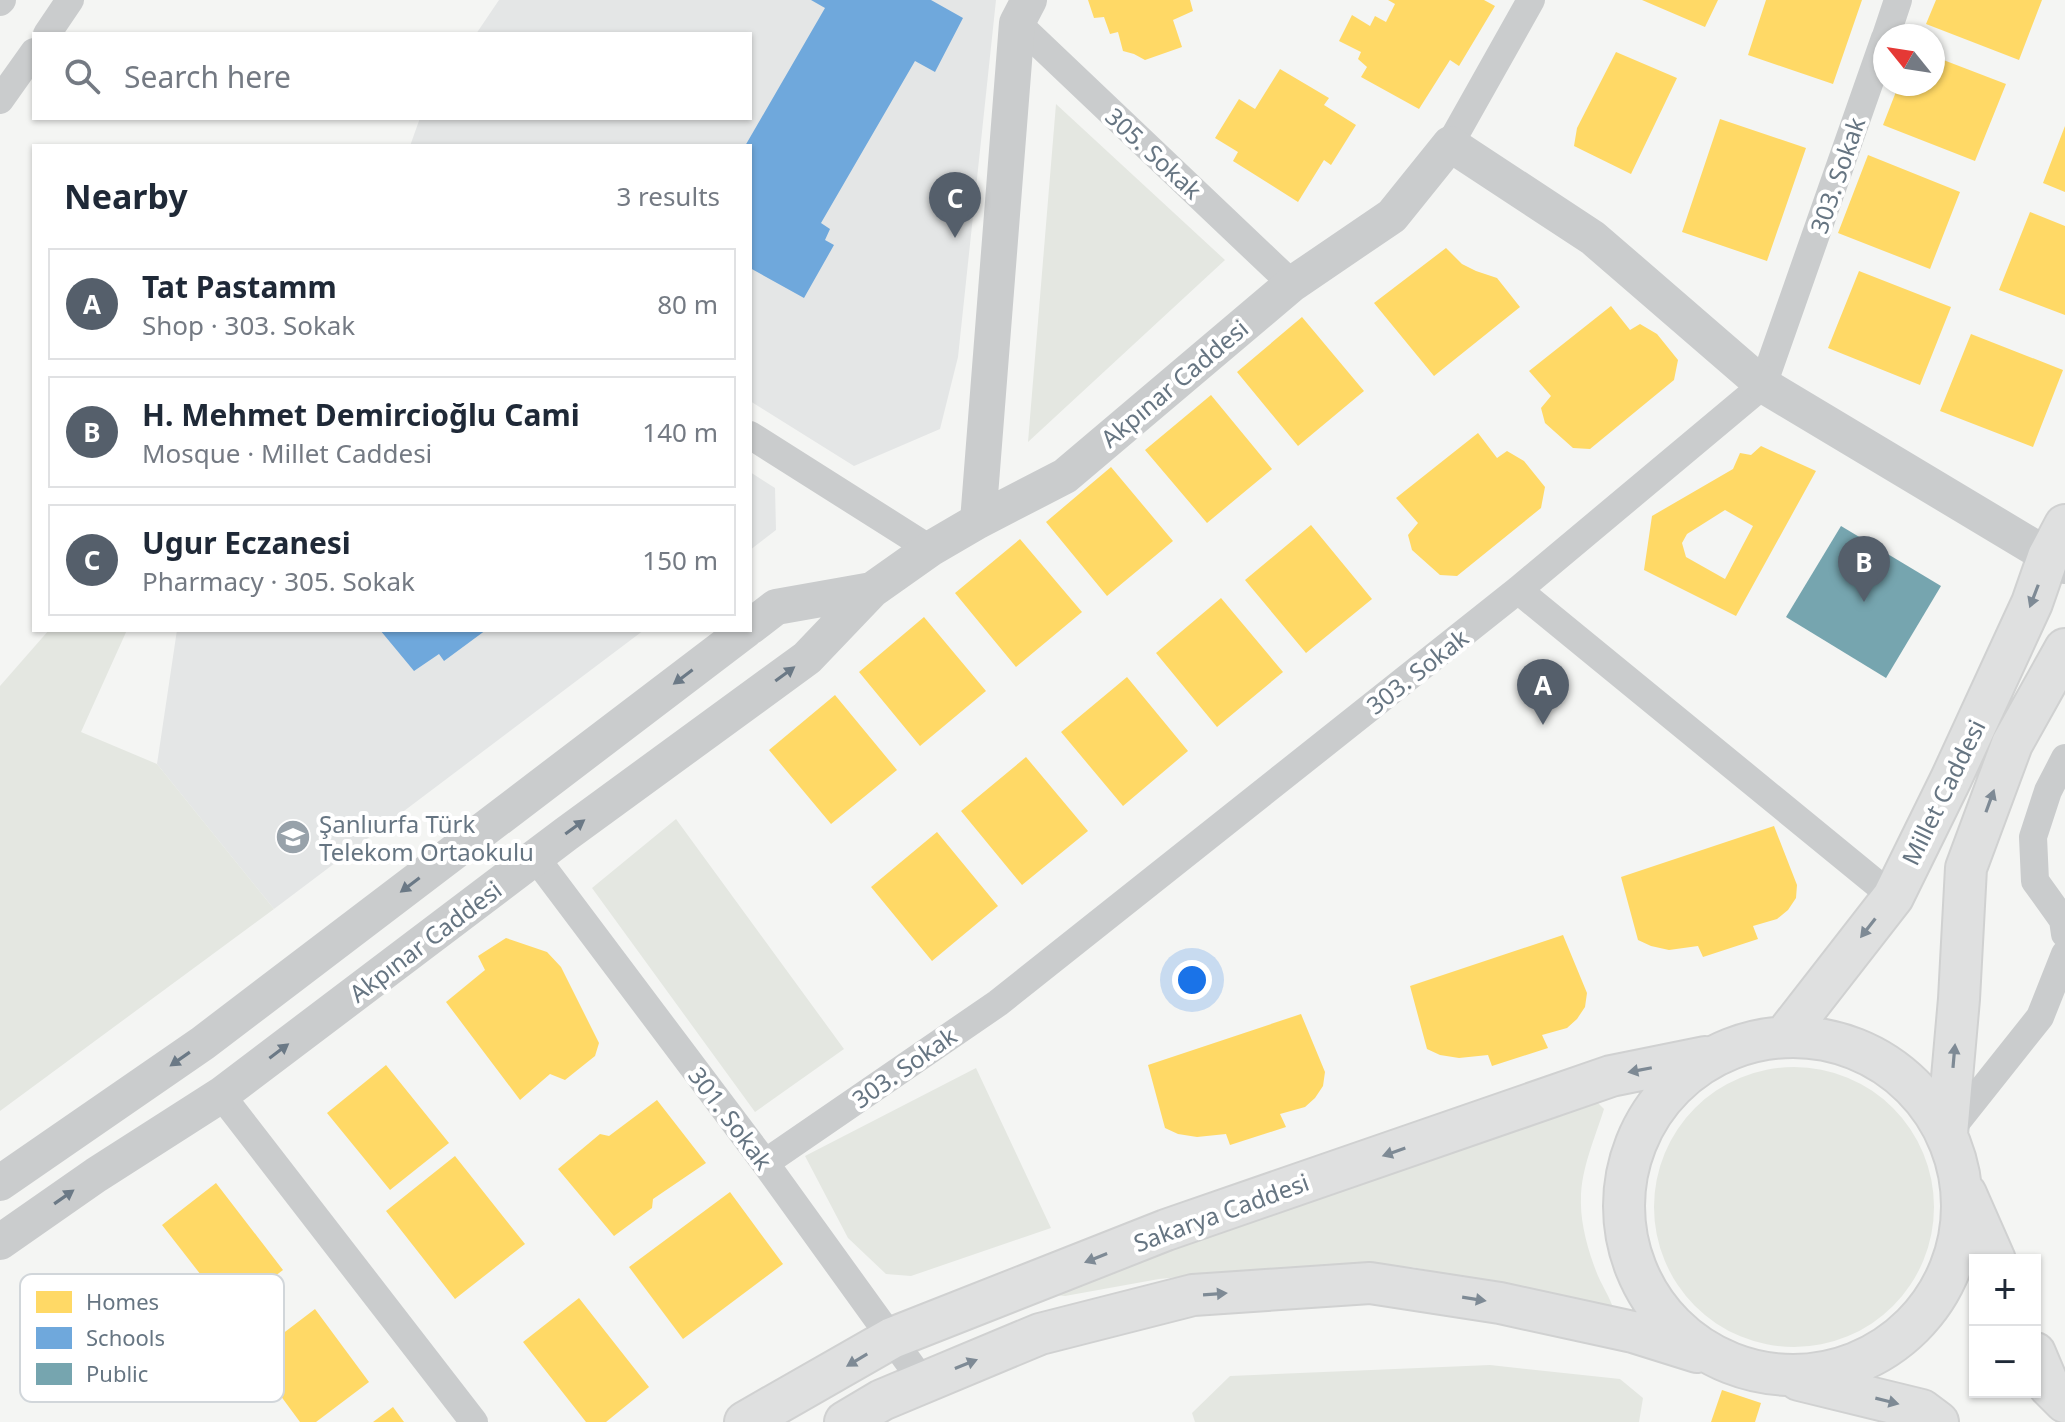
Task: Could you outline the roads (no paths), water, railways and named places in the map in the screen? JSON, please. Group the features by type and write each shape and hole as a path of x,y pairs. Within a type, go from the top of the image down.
{"main road":[{"name":"Millet Caddesi","path":"1784,1037 1893,897 2059,550"},
{"name":"Millet Caddesi","path":"1947,1134 1966,868 2012,744 2065,649"},
{"path":"1713,1356 1671,1324 1641,1281 1625,1231 1626,1178 1643,1128 1674,1086 1717,1055 1749,1042 1784,1037 1834,1041 1880,1060 1919,1092 1947,1134 1962,1183 1992,1254"},
{"name":"Sakarya Caddesi","path":"745,1422 892,1338 1166,1230 1611,1076 1717,1055"},
{"path":"1784,1376 1833,1371 1879,1352 1918,1321 1946,1280 1961,1232 1962,1183"},
{"path":"845,1422 882,1400 1040,1334 1193,1295 1370,1283 1500,1303 1633,1332 1713,1356 1747,1370 1922,1410 1938,1422"},
{"path":"2041,1367 2049,1386 2065,1402"}],"street":[{"path":"48,32 70,0"},
{"path":"1531,0 1450,144 1593,238 1763,385 2059,550"},
{"name":"303. Sokak","path":"1890,24 1898,0"},
{"path":"978,521 1023,11"},
{"name":"305. Sokak","path":"1023,11 1292,284"},
{"path":"0,100 32,55"},
{"name":"303. Sokak","path":"765,1163 998,1003 1518,590 1763,385 1873,71"},
{"name":"Akpınar Caddesi","path":"0,1242 96,1175 221,1095 535,857 807,658 872,590 930,549 1065,476 1292,284 1392,216 1450,144"},
{"path":"752,436 930,549"},
{"name":"Akpınar Caddesi","path":"752,625 776,607 872,590"},
{"path":"1518,590 1893,897"},
{"name":"Akpınar Caddesi","path":"0,1183 203,1043 743,632"},
{"path":"2065,758 2048,791 2033,837 2035,881 2063,920 2065,934"},
{"name":"301. Sokak","path":"535,857 765,1163 923,1382"},
{"path":"1947,1134 2040,1017 2065,954"},
{"path":"221,1095 474,1422"}],"place":[{"name":"Ugur Eczanesi","path":"955,238"},
{"name":"H. Mehmet Demircioğlu Cami","path":"1864,602"},
{"name":"Tat Pastamm","path":"1543,725"},
{"name":"Şanlıurfa Türk Telekom Ortaokulu","path":"293,837"}]}
